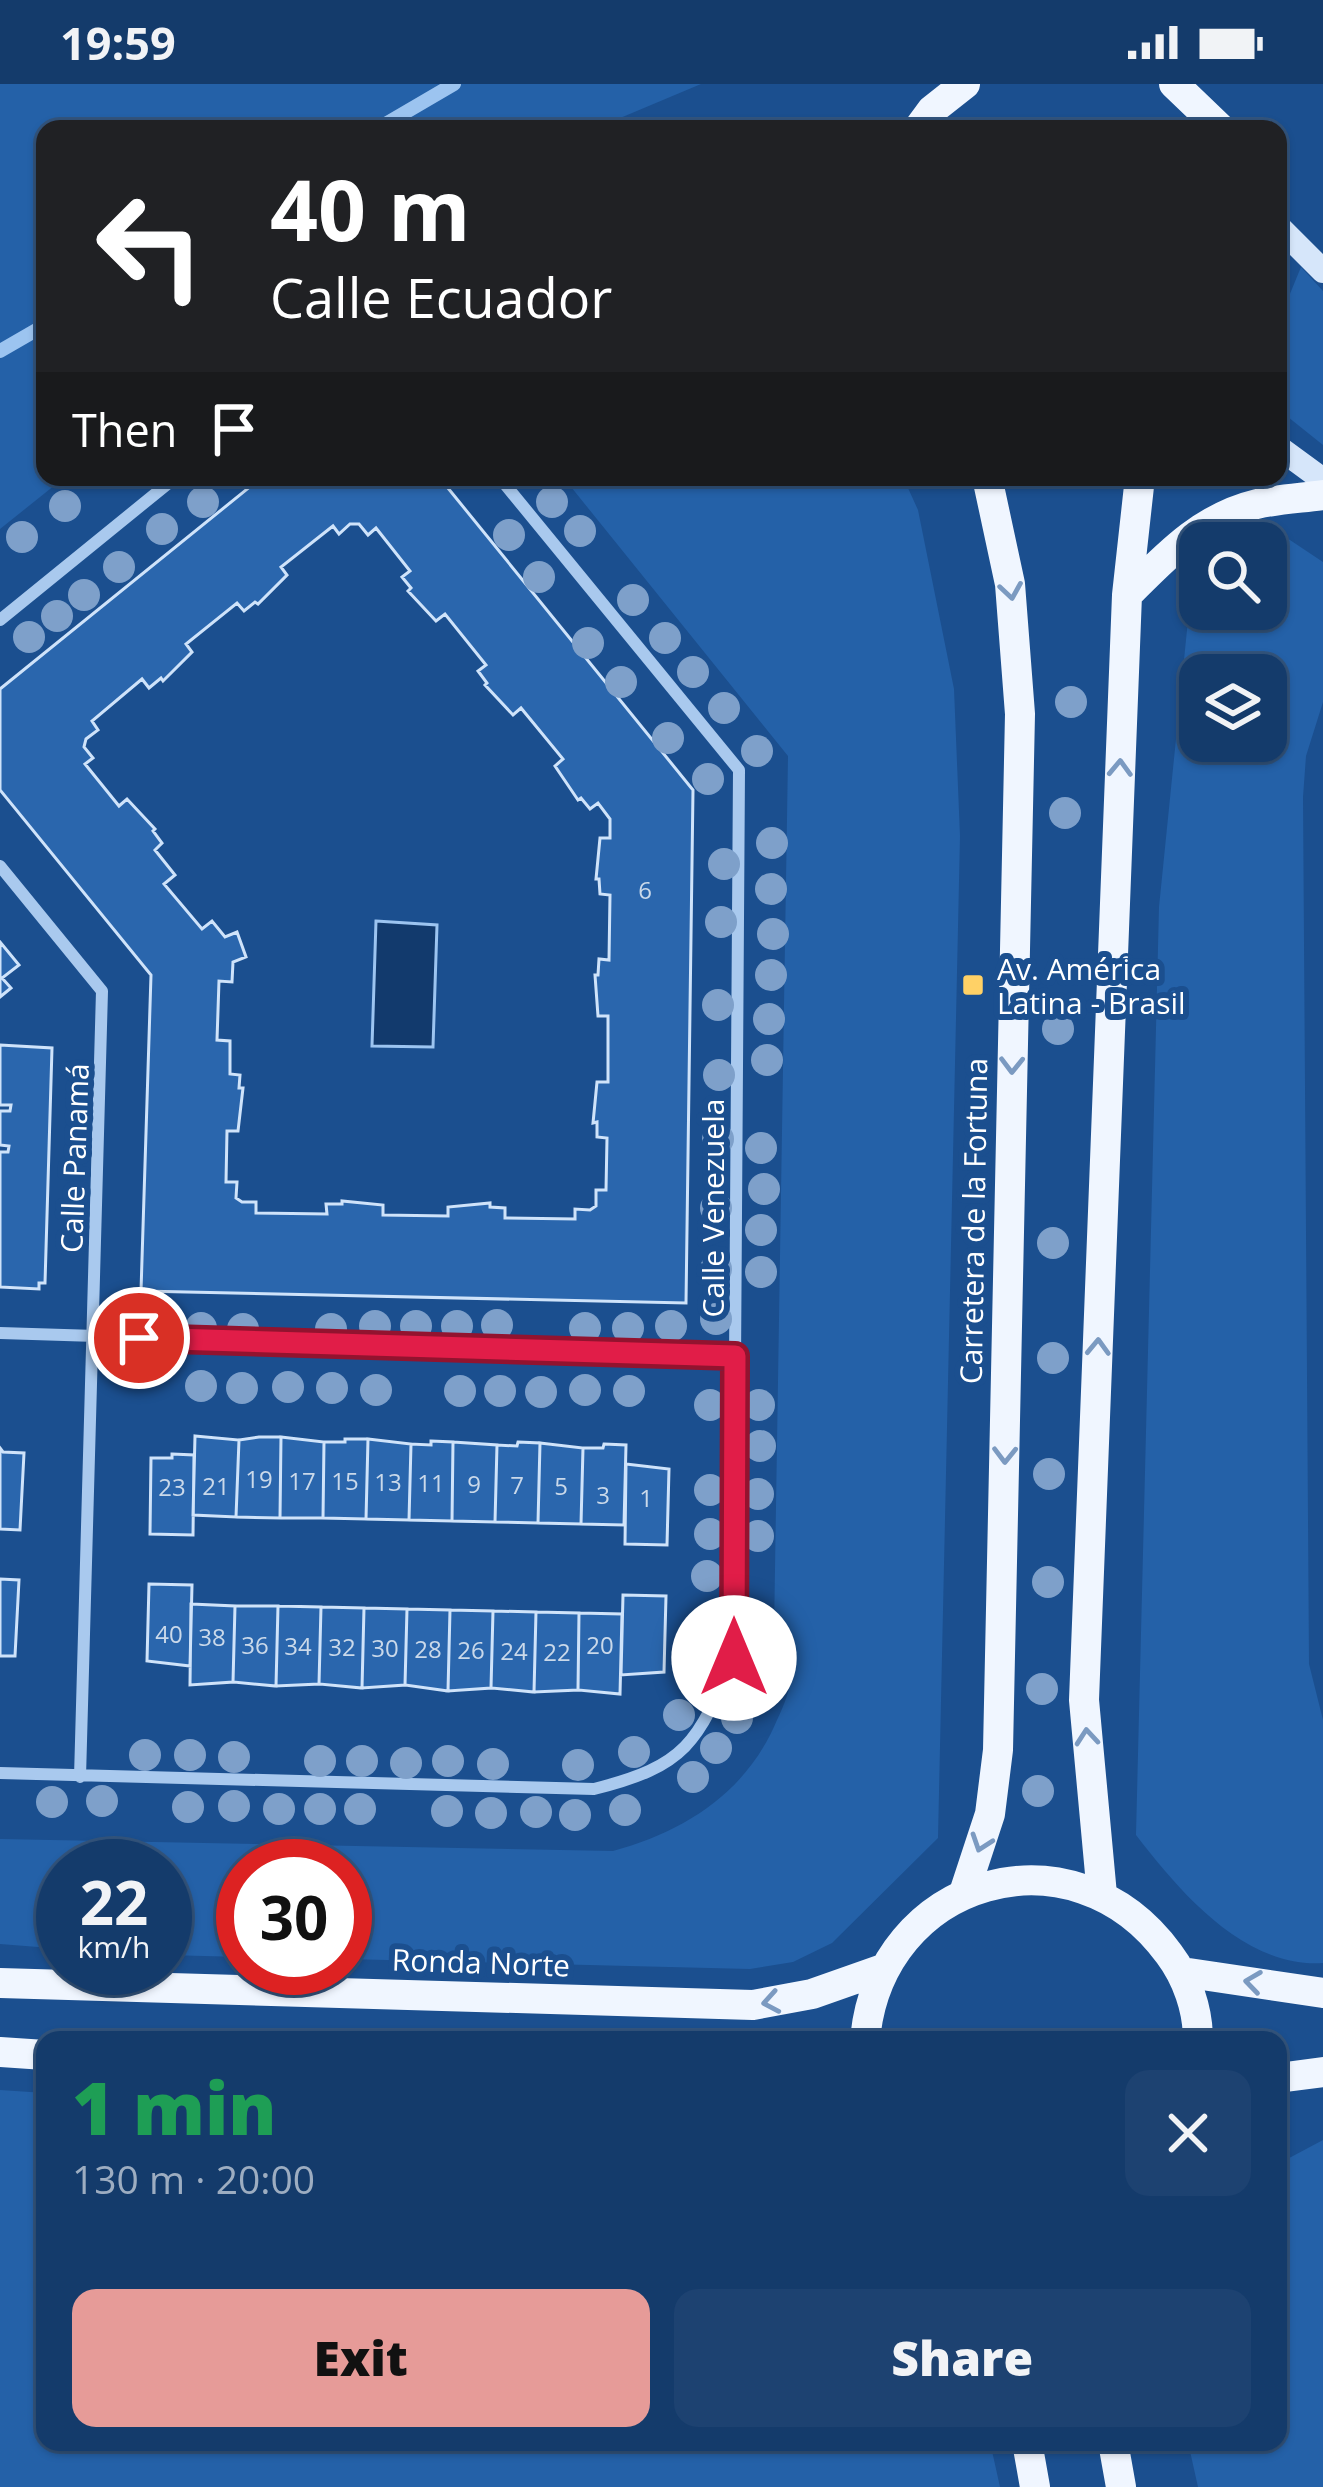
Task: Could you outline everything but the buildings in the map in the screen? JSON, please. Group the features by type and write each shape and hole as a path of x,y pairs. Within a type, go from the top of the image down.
{"main road":[{"path":"925,120 965,84"},
{"path":"1178,85 1212,120"},
{"path":"1287,235 1323,271"},
{"path":"1287,454 1323,480"},
{"name":"Carretera de la Fortuna","path":"964,1893 990,1814 997,1766 1020,713 1013,603 989,486"},
{"path":"1102,1895 1084,1700 1127,595 1139,486"},
{"path":"1127,595 1185,538 1220,518 1263,502 1323,495"},
{"path":"866,2031 883,1969 904,1937 964,1893 1009,1880 1056,1881 1102,1895 1149,1926 1182,1972 1198,2031"},
{"name":"Ronda Norte","path":"0,1983 753,2005 812,1994 883,1969"},
{"path":"1182,1972 1323,1993"},
{"path":"0,2052 36,2054"},
{"path":"1287,2077 1323,2072"},
{"path":"1029,2451 1035,2487"},
{"path":"1115,2451 1121,2487"}],"street":[{"path":"0,620 165,486"},
{"name":"Calle Venezuela","path":"0,1773 595,1789 647,1776 687,1748 714,1705 734,1658 739,770 506,486"},
{"name":"Calle Panamá","path":"0,866 103,991 80,1777"},
{"path":"0,1333 735,1356"}],"shaded area":[{"path":"0,84 701,84 615,120 36,120 36,486 54,486 0,529"},
{"path":"1301,267 1323,291 1323,445 1287,416 1287,301"},
{"path":"570,486 907,486 918,510 954,689 960,836 938,1838 832,1943 793,1962 750,1969 372,1960 372,1846 613,1851 665,1832 711,1805 749,1768 785,1700 791,1665 774,1631 788,756"},
{"path":"1287,538 1323,562 1323,702 1306,756 1303,797 1309,1664 1323,1720 1323,1963 1294,1961 1241,1940 1194,1902 1136,1835 1159,907 1179,709 1179,762 1287,762 1287,654 1185,654 1187,630 1287,630"},
{"path":"376,921 437,925 433,1047 372,1046"},
{"path":"0,1839 36,1840 36,1947 0,1944"},
{"path":"192,1843 216,1843 216,1956 192,1956"},
{"path":"0,2090 36,2092 36,2451 992,2451 1000,2487 0,2487"},
{"path":"1323,2140 1323,2487 1198,2487 1190,2451 1287,2451 1287,2159"}],"waterway":[{"path":"392,120 454,84"},
{"path":"0,351 36,330"}],"place":[{"name":"Av. América Latina - Brasil","path":"973,985"}],"route":[{"path":"139,1338 735,1356 734,1658"}]}
